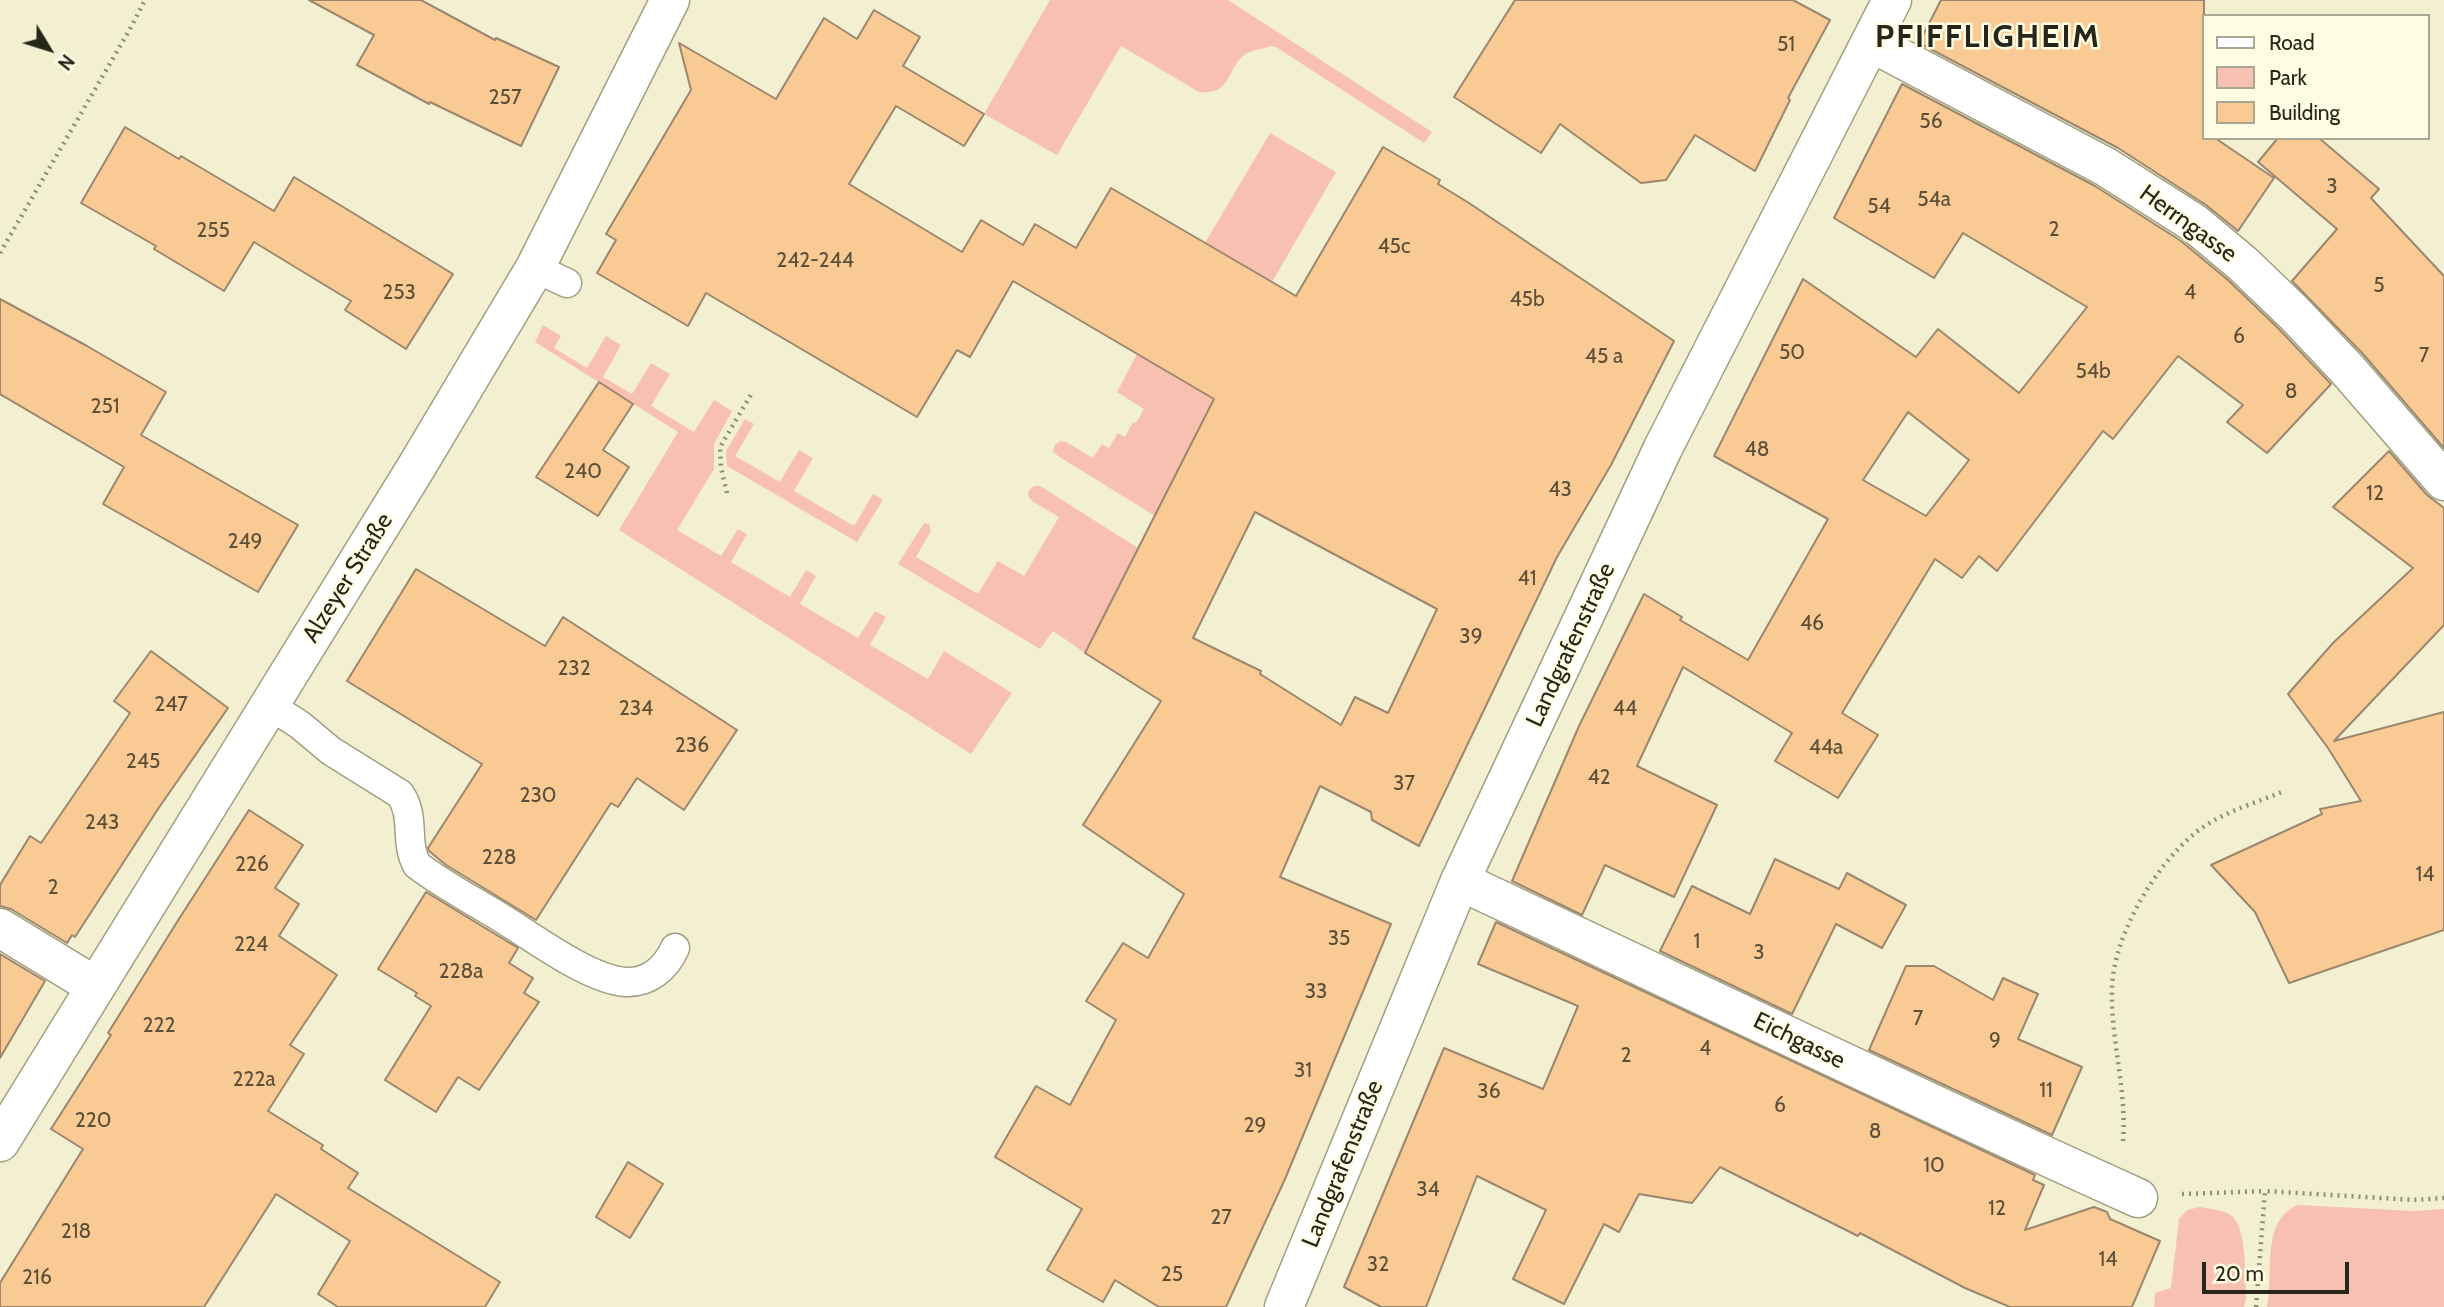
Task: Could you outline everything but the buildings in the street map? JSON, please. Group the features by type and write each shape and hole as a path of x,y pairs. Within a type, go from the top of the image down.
{"street":[{"name":"Alzeyer Straße","path":"0,1142 269,705 551,276 670,0"},
{"name":"Landgrafenstraße","path":"1284,1307 1461,881 1663,448 1892,0"},
{"name":"Herrngasse","path":"1872,43 2106,167 2194,223 2243,264 2294,313 2444,481"},
{"name":"Eichgasse","path":"1461,881 1877,1080 2125,1192"},
{"path":"0,928 95,986"}],"lane":[{"path":"269,705 300,725 331,751 400,794 407,803 411,817 410,853 417,865 581,967 627,982 644,979 662,969 675,948"}],"path":[{"path":"0,253 145,0"},
{"path":"727,494 721,468 720,447 752,393"},
{"path":"2281,792 2231,812 2195,833 2165,863 2137,909 2118,950 2112,989 2113,1033 2123,1095 2120,1165 2125,1192 2169,1197 2186,1192 2265,1191 2414,1200 2444,1198"},
{"path":"2256,1307 2265,1191"}],"green space":[{"path":"1050,0 1228,0 1432,132 1424,143 1276,47 1271,46 1244,55 1223,86 1209,92 1199,92 1121,46 1057,155 984,114"},
{"path":"1270,133 1336,172 1272,282 1205,243"},
{"path":"543,325 561,336 554,348 587,368 606,336 621,345 603,377 632,394 651,363 670,374 651,406 694,432 714,400 732,411 714,444 714,469 677,530 721,556 738,529 747,534 731,562 790,597 806,570 816,576 800,604 858,638 875,611 886,617 870,645 928,679 944,651 1012,693 971,754 619,530 678,432 535,342"},
{"path":"1137,354 1214,399 1155,516 1053,451 1060,441 1066,442 1093,458 1102,444 1109,448 1118,433 1125,437 1144,409 1117,392"},
{"path":"745,419 754,424 735,456 780,482 799,450 813,458 794,491 854,526 873,494 883,500 857,542 727,466 726,451"},
{"path":"1040,486 1138,548 1085,653 1053,631 1040,649 898,564 924,523 929,524 931,531 916,557 978,594 998,561 1024,576 1059,517 1032,501 1028,496 1029,490"},
{"path":"2298,1205 2414,1211 2444,1209 2444,1307 2267,1307 2273,1235 2286,1212"},
{"path":"2200,1207 2225,1212 2237,1222 2244,1254 2244,1307 2154,1307 2155,1293 2171,1288 2179,1219 2187,1210"}],"district":[{"name":"PFIFFLIGHEIM","path":"1988,38"}]}
